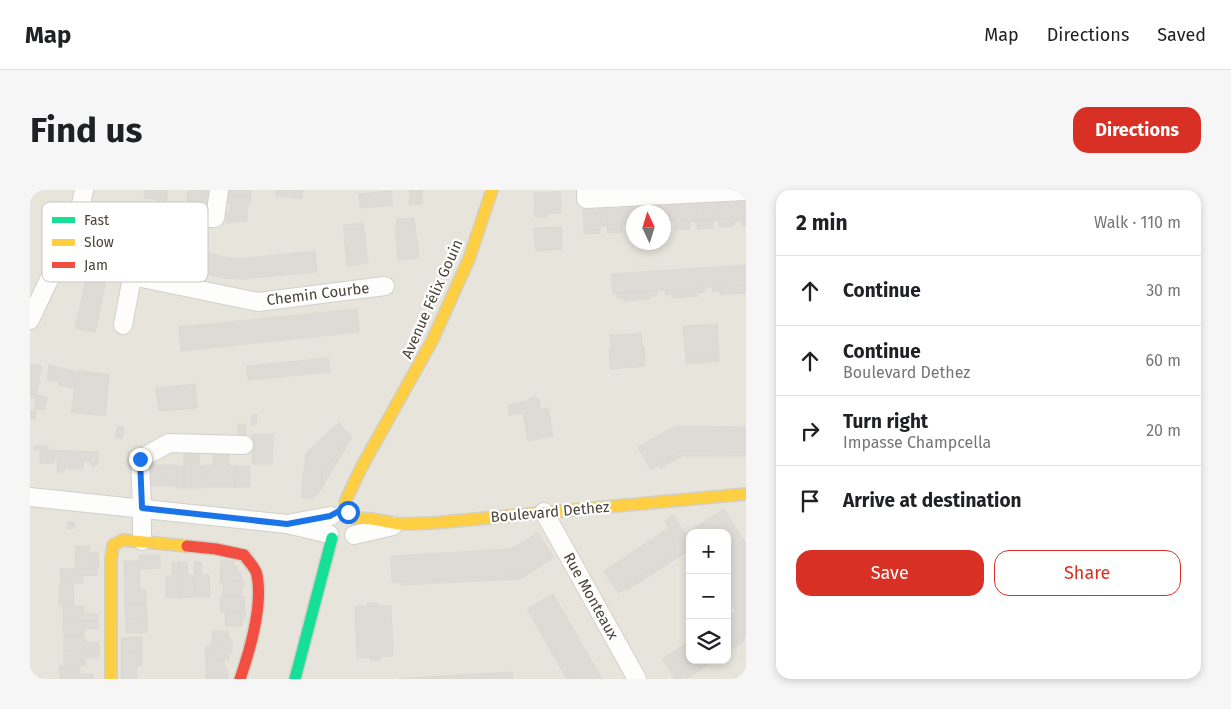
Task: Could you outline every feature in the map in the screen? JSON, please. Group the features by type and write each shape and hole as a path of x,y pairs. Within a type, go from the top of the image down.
{"street":[{"path":"208,218 215,218 219,190"},
{"name":"Avenue Félix Gouin","path":"295,679 318,588 328,559 344,526 346,500 380,432 392,416 432,341 470,259 492,190"},
{"path":"586,190 586,199 746,191"},
{"path":"30,320 48,282"},
{"path":"123,325 131,282"},
{"name":"Chemin Courbe","path":"161,282 258,302 385,286"},
{"name":"Avenue Félix Gouin","path":"372,473 388,434 392,416"},
{"path":"142,541 140,459 169,443 244,445"},
{"name":"Boulevard Dethez","path":"399,524 746,494"},
{"path":"30,497 287,524 344,526 399,524"},
{"name":"Rue Monteaux","path":"544,512 638,679"},
{"path":"111,679 111,559 114,545 123,540 216,549 244,555 257,574 258,609 249,653 240,679"}],"shaded area":[{"path":"30,190 746,190 746,679 30,679"}],"building":[{"path":"145,190 168,190 167,197 156,196 156,199 144,198"},
{"path":"189,190 207,190 207,194 211,194 210,202 187,201"},
{"path":"228,190 251,190 251,197 228,195"},
{"path":"276,190 303,190 302,199 276,196"},
{"path":"410,190 422,190 422,204 409,205"},
{"path":"391,191 393,205 360,208 359,194"},
{"path":"560,192 561,213 547,214 547,217 535,217 534,193"},
{"path":"228,195 251,197 250,204 248,204 247,221 226,223 227,212 230,212 230,203 227,203"},
{"path":"156,196 167,197 166,202 155,202"},
{"path":"741,198 742,221 734,223 734,218 719,219 718,202 729,201 729,204 734,204 734,199"},
{"path":"741,198 746,198 746,226 742,226"},
{"path":"711,200 716,200 716,219 697,220 696,203 712,204"},
{"path":"716,200 718,200 719,219 716,219"},
{"path":"689,201 696,201 697,220 675,221 674,204 689,206"},
{"path":"667,202 674,202 675,221 671,221 671,205 667,205"},
{"path":"622,204 629,204 626,205 626,224 621,224"},
{"path":"606,205 607,225 584,226 583,209 599,210 599,206"},
{"path":"616,207 616,209 621,209 621,224 607,225 606,208"},
{"path":"414,218 419,258 398,260 395,225 397,225 397,219"},
{"path":"734,218 734,223 719,224 719,219"},
{"path":"719,219 719,221 713,221 713,225 697,225 697,220"},
{"path":"697,220 697,222 690,222 690,226 675,226 675,221"},
{"path":"363,223 364,228 344,231 343,225"},
{"path":"734,223 734,226 720,227 719,224"},
{"path":"626,224 622,225 623,229 607,230 607,225"},
{"path":"607,225 600,226 600,230 584,231 584,226"},
{"path":"697,225 713,225 713,228 697,229"},
{"path":"675,226 690,226 690,229 675,230"},
{"path":"561,227 562,249 536,251 534,228"},
{"path":"364,228 368,263 347,266 344,231"},
{"path":"623,229 623,232 607,233 607,230"},
{"path":"600,230 600,233 584,234 584,231"},
{"path":"315,251 317,272 243,279 223,278 208,275 208,253 229,258 245,258"},
{"path":"746,265 746,285 613,294 611,274"},
{"path":"85,282 106,282 95,332 75,328"},
{"path":"746,285 745,293 720,295 720,291 713,292 712,287"},
{"path":"705,288 705,292 697,293 698,296 672,298 672,294 665,295 665,290"},
{"path":"657,291 657,295 650,296 650,299 624,301 624,298 617,298 616,293"},
{"path":"357,309 359,332 181,351 179,327"},
{"path":"717,324 719,358 686,360 683,326"},
{"path":"641,333 645,366 610,369 610,335 618,335 618,339 633,338 633,334"},
{"path":"633,334 633,338 618,339 618,335"},
{"path":"328,358 330,372 248,380 247,366"},
{"path":"719,358 719,361 686,364 686,360"},
{"path":"30,364 41,366 36,398 30,397"},
{"path":"49,365 77,372 74,388 59,385 60,382 47,380"},
{"path":"78,370 109,375 105,416 71,412"},
{"path":"195,384 197,408 159,411 156,388"},
{"path":"37,395 47,397 44,410 34,409"},
{"path":"535,397 539,399 540,409 548,408 553,436 528,441 523,413 509,415 508,405 528,401 530,398"},
{"path":"30,410 36,411 35,419 30,419"},
{"path":"257,414 256,425 251,425 251,416"},
{"path":"339,423 352,437 321,489 322,470 337,454 348,437 337,425"},
{"path":"238,424 246,424 245,438 238,438"},
{"path":"336,425 348,437 337,454 322,470 321,489 318,494 312,498 301,498 306,453"},
{"path":"118,426 124,428 122,439 115,437"},
{"path":"676,426 746,427 746,452 680,451 651,470 638,447"},
{"path":"252,434 273,434 272,464 252,464"},
{"path":"34,446 48,446 47,463 40,463 40,450 34,450"},
{"path":"48,450 98,452 98,464 93,467 89,461 83,461 83,469 65,469 64,472 57,472 57,458 54,458 54,463 47,463"},
{"path":"680,451 746,452 746,456 682,456 660,468 658,464"},
{"path":"214,452 221,452 221,487 206,487 206,465 213,465"},
{"path":"221,452 229,452 229,466 236,466 235,487 221,487"},
{"path":"184,453 192,453 191,488 176,488 177,466 184,466"},
{"path":"192,453 200,453 199,466 206,466 206,488 191,488"},
{"path":"147,465 162,465 162,486 147,486"},
{"path":"162,465 177,465 176,486 162,486"},
{"path":"236,466 250,466 250,487 235,487"},
{"path":"724,509 746,544 746,627 731,604 731,529 693,529"},
{"path":"673,515 686,535 686,549 625,586 626,588 618,593 604,571 669,528 665,521"},
{"path":"67,522 74,522 75,528 67,529"},
{"path":"538,533 551,553 518,575 392,583 391,556 511,549"},
{"path":"75,546 89,546 89,553 98,552 99,568 76,569"},
{"path":"684,549 686,552 627,590 625,586"},
{"path":"551,553 554,557 521,579 401,585 401,581 518,575"},
{"path":"139,555 160,555 160,568 140,569"},
{"path":"221,560 233,560 234,566 237,566 238,573 241,573 241,581 220,582"},
{"path":"124,561 139,561 140,589 125,589"},
{"path":"172,562 179,562 181,598 166,598 166,576 172,576"},
{"path":"179,562 187,562 188,576 194,575 195,597 181,598"},
{"path":"194,562 201,562 202,575 209,575 210,597 195,597"},
{"path":"96,568 97,575 83,576 83,583 61,583 60,569"},
{"path":"244,581 244,587 241,587 241,596 223,597 223,582"},
{"path":"73,583 74,606 59,606 59,584"},
{"path":"125,589 146,589 146,604 125,605"},
{"path":"553,594 602,679 573,679 531,607"},
{"path":"238,596 242,611 221,612 220,597"},
{"path":"238,596 244,596 245,611 242,611"},
{"path":"368,603 377,603 380,606 367,607"},
{"path":"146,604 147,618 126,619 125,605"},
{"path":"63,606 84,606 84,614 97,614 98,621 63,622"},
{"path":"391,606 393,656 357,658 355,607"},
{"path":"531,607 573,679 567,679 527,609"},
{"path":"245,611 246,618 242,618 242,626 225,626 225,612"},
{"path":"736,612 746,627 746,636 731,644 731,619 731,615"},
{"path":"147,618 147,632 126,633 126,619"},
{"path":"98,621 98,628 84,629 84,635 64,636 63,622"},
{"path":"212,631 228,631 229,640 232,639 232,646 212,646"},
{"path":"84,635 85,642 98,642 99,649 64,651 64,636"},
{"path":"142,637 142,652 121,652 121,638"},
{"path":"742,637 744,641 731,649 731,644"},
{"path":"686,644 686,664 701,664 680,679 675,679 662,659"},
{"path":"205,646 212,646 213,661 206,661"},
{"path":"212,646 232,646 229,660 213,661"},
{"path":"99,649 99,657 85,658 86,665 64,666 64,651"},
{"path":"121,652 142,652 142,666 121,667"},
{"path":"369,657 382,657 379,660 371,661"},
{"path":"206,661 224,661 228,676 206,677"},
{"path":"700,664 709,664 686,679 683,675"},
{"path":"80,665 80,674 93,674 94,679 60,679 59,666"},
{"path":"136,666 137,679 121,679 121,667"},
{"path":"512,672 513,679 398,679 424,677"},
{"path":"228,676 228,679 206,679 206,677"}],"traffic: fast":[{"path":"295,679 332,538"}],"traffic: slow":[{"path":"344,511 346,500 361,468 432,341 469,259 492,190"},
{"path":"354,518 399,524 433,523 746,494"},
{"path":"111,679 111,559 113,545 123,540 187,546"}],"traffic: jam":[{"path":"187,546 216,549 244,555 256,572 258,587 257,613 248,655 240,679"}],"route":[{"path":"140,459 142,508 287,524 330,516 339,511 348,512"}]}
